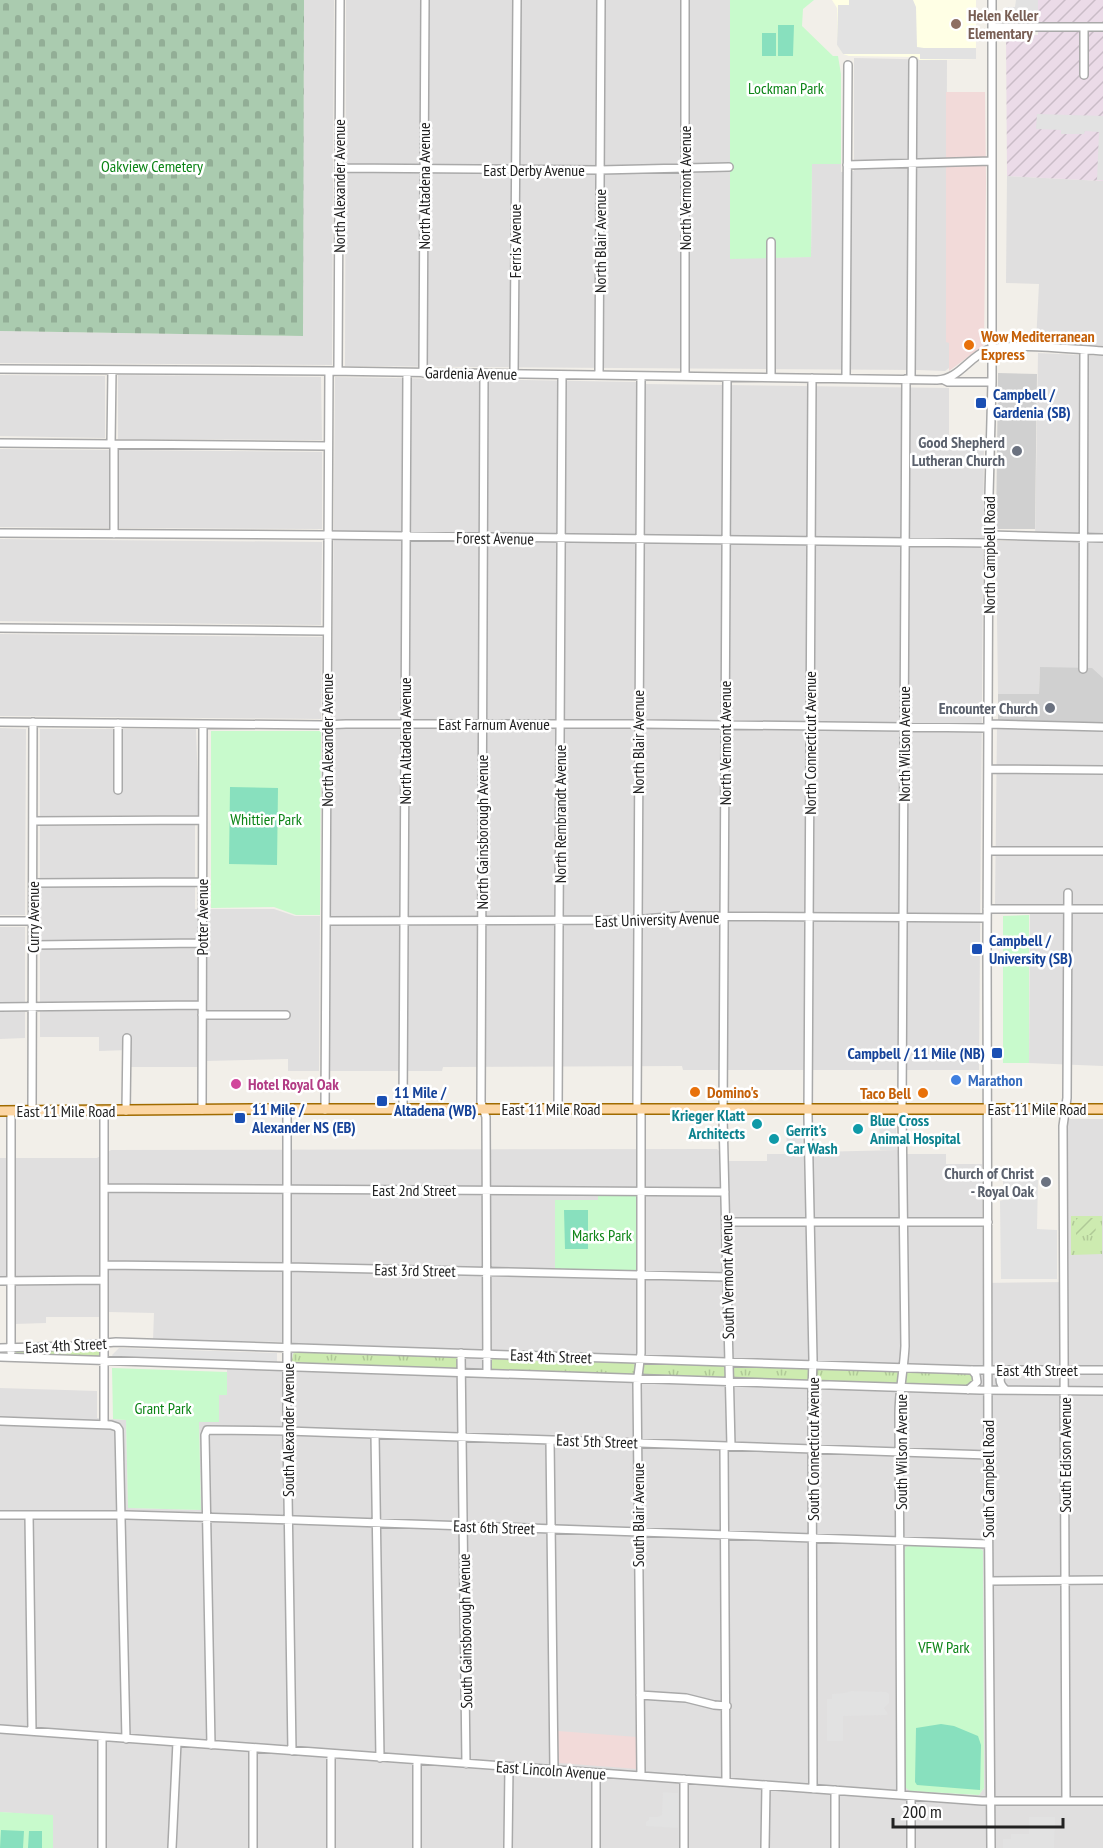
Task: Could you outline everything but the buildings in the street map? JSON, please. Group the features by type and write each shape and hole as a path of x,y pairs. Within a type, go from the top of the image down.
{"main road":[{"name":"East 11 Mile Road","path":"0,1111 1103,1109"}],"street":[{"name":"North Alexander Avenue","path":"338,371 340,0"},
{"name":"North Altadena Avenue","path":"423,373 425,0"},
{"name":"Ferris Avenue","path":"514,374 516,0"},
{"name":"North Blair Avenue","path":"599,375 601,0"},
{"name":"North Vermont Avenue","path":"685,0 685,376"},
{"name":"North Campbell Road","path":"988,1109 987,909 993,0"},
{"path":"993,27 1103,27"},
{"path":"1084,27 1084,75"},
{"name":"North Wilson Avenue","path":"902,1109 904,543 913,61"},
{"path":"846,378 848,65"},
{"path":"847,165 992,162"},
{"name":"East Derby Avenue","path":"339,168 600,170 729,167"},
{"path":"771,242 771,377"},
{"path":"941,380 955,375 975,356 992,349 1103,351"},
{"path":"1083,669 1084,350"},
{"name":"Gardenia Avenue","path":"0,369 338,371 992,382"},
{"path":"112,370 114,534"},
{"name":"North Alexander Avenue","path":"325,1110 329,371"},
{"name":"North Altadena Avenue","path":"403,1109 407,373"},
{"name":"North Gainsborough Avenue","path":"484,374 481,1102 484,1110"},
{"name":"North Rembrandt Avenue","path":"558,1109 562,375"},
{"name":"North Blair Avenue","path":"639,1109 637,920 641,376"},
{"name":"North Vermont Avenue","path":"723,1109 727,377"},
{"name":"North Connecticut Avenue","path":"808,1109 812,378"},
{"path":"0,443 328,446"},
{"name":"Forest Avenue","path":"0,534 989,543"},
{"path":"989,535 1103,538"},
{"path":"0,628 327,631"},
{"name":"East Farnum Avenue","path":"0,722 1103,727"},
{"name":"Curry Avenue","path":"32,1111 33,722"},
{"path":"118,723 118,790"},
{"name":"Potter Avenue","path":"202,724 202,1110"},
{"path":"988,769 1103,770"},
{"path":"33,821 202,820"},
{"path":"988,851 1103,851"},
{"path":"33,883 202,882"},
{"name":"South Edison Avenue","path":"1066,1801 1064,1124 1067,1098 1068,893"},
{"path":"987,909 1103,909"},
{"name":"East University Avenue","path":"326,921 637,920 680,916 987,918"},
{"path":"0,921 33,921"},
{"path":"33,945 202,943"},
{"path":"0,1007 202,1005"},
{"path":"202,1016 286,1015"},
{"path":"126,1111 127,1038"},
{"name":"South Blair Avenue","path":"639,1109 641,1275 637,1443 641,1776"},
{"name":"South Vermont Avenue","path":"723,1109 729,1362 725,1535 726,1782"},
{"name":"South Connecticut Avenue","path":"808,1109 813,1365 813,1789"},
{"name":"South Wilson Avenue","path":"901,1795 899,1393 905,1346 902,1109"},
{"name":"South Campbell Road","path":"988,1109 988,1581 991,1848"},
{"name":"South Alexander Avenue","path":"287,1110 287,1431 292,1751"},
{"path":"484,1110 486,1117 487,1373"},
{"path":"11,1111 11,1357"},
{"path":"104,1111 104,1424"},
{"name":"East 2nd Street","path":"104,1188 725,1192"},
{"path":"726,1222 988,1222"},
{"name":"East 3rd Street","path":"104,1265 727,1277"},
{"path":"0,1281 104,1280"},
{"name":"East 4th Street","path":"0,1348 104,1343 972,1370 1103,1370"},
{"name":"South Gainsborough Avenue","path":"461,1353 466,1764"},
{"name":"East 4th Street","path":"0,1357 968,1390 1103,1390"},
{"path":"968,1390 977,1382 972,1370"},
{"path":"1006,1390 1000,1380 1002,1373 1007,1370"},
{"path":"0,1421 104,1424 118,1428 120,1433 126,1738"},
{"name":"East 5th Street","path":"206,1517 205,1435 207,1430 988,1455"},
{"path":"375,1434 380,1758"},
{"path":"550,1440 554,1770"},
{"name":"East 6th Street","path":"0,1515 206,1517 988,1544"},
{"path":"29,1515 32,1731"},
{"path":"206,1517 211,1745"},
{"path":"988,1581 1103,1580"},
{"path":"640,1695 686,1698 727,1706"},
{"name":"East Lincoln Avenue","path":"0,1729 911,1796 990,1801 1103,1801"},
{"path":"102,1737 102,1848"},
{"path":"172,1848 177,1742"},
{"path":"253,1748 254,1848"},
{"path":"331,1754 331,1848"},
{"path":"417,1760 417,1848"},
{"path":"508,1848 509,1767"},
{"path":"596,1773 596,1848"},
{"path":"684,1779 684,1848"},
{"path":"765,1848 766,1785"},
{"path":"835,1790 835,1848"},
{"path":"911,1796 911,1848"}],"shaded area":[{"path":"304,0 334,0 332,365 0,363 0,331 302,336"},
{"path":"346,0 730,0 730,258 811,257 812,164 841,164 841,172 854,171 854,58 947,60 946,342 949,342 949,368 945,371 345,366"},
{"path":"832,0 976,0 976,59 919,60 918,57 843,54 837,45 837,8"},
{"path":"849,0 913,0 916,7 917,47 976,48 976,59 920,59 920,54 843,54 837,45 838,5 849,5"},
{"path":"1016,0 1038,0 1038,18 1006,18 1006,7 1015,7"},
{"path":"1038,0 1103,0 1103,181 1007,176 1006,34 1038,35"},
{"path":"946,92 985,92 986,183 984,345 949,371 949,343 946,342"},
{"path":"1037,114 1103,116 1103,180 1097,180 1099,132 1061,134 1061,130 1036,129"},
{"path":"1007,176 1103,181 1103,346 1036,342 1039,284 1006,283"},
{"path":"1038,353 1103,356 1103,689 1040,667 1039,694 998,694 996,541 1035,541"},
{"name":"Good Shepherd Lutheran Church","path":"998,373 1037,374 1035,529 996,529"},
{"path":"0,375 105,376 105,438 0,436"},
{"path":"118,375 321,377 322,440 118,439"},
{"path":"335,377 949,388 949,446 984,447 979,1070 683,1070 682,1066 443,1067 442,1071 329,1071"},
{"path":"0,449 112,450 112,528 0,527"},
{"path":"118,450 322,452 322,529 116,528"},
{"path":"0,539 322,542 321,625 0,621"},
{"path":"0,634 322,637 321,719 0,716"},
{"name":"Encounter Church","path":"1040,667 1092,668 1103,678 1103,724 998,721 998,694 1039,694"},
{"path":"0,728 26,729 25,915 0,915"},
{"path":"997,728 1103,730 1103,1066 1029,1063 1030,905 995,905"},
{"path":"40,729 196,729 199,815 40,816"},
{"path":"195,825 195,909 274,909 295,916 320,916 319,1071 288,1071 288,1059 207,1061 198,1067 130,1067 129,1050 99,1051 99,1037 40,1037 40,826"},
{"path":"0,927 25,927 25,1002 0,1002"},
{"path":"0,1012 25,1012 25,1038 0,1039"},
{"path":"879,1118 890,1118 891,1128 896,1128 897,1150 880,1150"},
{"path":"1067,1119 1103,1119 1103,1848 53,1848 53,1816 0,1812 0,1388 97,1391 97,1418 126,1420 128,1508 201,1510 199,1422 219,1395 227,1395 227,1369 286,1371 286,1342 153,1340 154,1313 109,1312 100,1317 46,1317 46,1323 14,1324 15,1278 0,1278 0,1158 97,1158 111,1150 717,1149 729,1161 767,1161 767,1154 816,1152 897,1150 907,1154 946,1154 946,1164 982,1164 983,1283 1068,1282","holes":["598,1195 636,1196 636,1270 555,1269 598,1200","909,1546 980,1548 983,1551 984,1788 979,1795 910,1791"]},
{"path":"786,1127 802,1127 803,1150 787,1150"},
{"path":"1003,1180 1038,1180 1037,1229 1057,1230 1057,1279 1001,1279 1000,1201 1003,1200"},
{"path":"119,1348 277,1353 277,1362 113,1357 112,1355"},
{"path":"851,1691 886,1692 889,1694 889,1703 884,1708 888,1714 843,1716 843,1741 827,1741 827,1699 832,1699 832,1694"},
{"path":"558,1731 637,1737 637,1769 559,1763"},
{"path":"663,1792 678,1793 678,1828 646,1826 649,1817 662,1815"},
{"path":"1029,1817 1055,1817 1054,1848 1003,1848 1003,1839 1011,1839 1011,1834 1029,1834"}],"green space":[{"name":"Oakview Cemetery","path":"0,0 304,0 303,336 0,331"},
{"name":"Lockman Park","path":"730,0 814,0 803,9 802,26 833,56 838,56 841,74 841,164 812,164 811,257 730,259"},
{"path":"778,25 794,25 793,56 778,56"},
{"path":"762,33 776,33 776,56 762,56"},
{"name":"Whittier Park","path":"211,731 321,731 320,915 296,915 274,907 211,908"},
{"path":"230,787 278,788 277,865 229,864"},
{"path":"1029,915 1029,1063 1003,1063 1003,916"},
{"name":"Marks Park","path":"598,1195 638,1197 638,1269 635,1271 555,1269 555,1200 598,1200"},
{"path":"564,1210 588,1210 588,1249 565,1249"},
{"path":"1071,1216 1102,1216 1102,1254 1071,1255"},
{"path":"1076,1218 1095,1218 1096,1235 1076,1235"},
{"path":"100,1347 101,1357 99,1358 17,1355 16,1352 19,1350"},
{"path":"296,1351 457,1356 458,1368 296,1364 292,1361"},
{"path":"492,1358 632,1362 636,1366 635,1373 632,1375 493,1370 491,1368"},
{"path":"643,1364 723,1365 726,1376 723,1378 647,1376 642,1372"},
{"path":"736,1366 806,1368 810,1371 807,1381 736,1378 733,1376 733,1369"},
{"name":"Grant Park","path":"112,1368 227,1372 227,1395 219,1395 219,1422 199,1422 201,1510 128,1508 126,1420 113,1419"},
{"path":"820,1368 897,1371 899,1381 896,1384 818,1381 816,1379 817,1370"},
{"path":"909,1371 970,1373 975,1379 971,1386 908,1384 905,1382 906,1373"},
{"name":"VFW Park","path":"911,1545 980,1548 983,1551 984,1788 979,1795 910,1791 905,1787 904,1551"},
{"path":"941,1724 954,1726 978,1736 981,1745 980,1790 917,1785 915,1782 916,1728"},
{"path":"0,1812 53,1815 53,1848 0,1848"},
{"path":"1,1830 24,1831 23,1848 0,1848"},
{"path":"29,1831 42,1831 42,1848 28,1848"}],"place":[{"name":"Helen Keller Elementary","path":"956,24"},
{"name":"Wow Mediterranean Express","path":"969,345"},
{"name":"Campbell / Gardenia (SB)","path":"981,403"},
{"name":"Good Shepherd Lutheran Church","path":"1017,451"},
{"name":"Encounter Church","path":"1050,708"},
{"name":"Campbell / University (SB)","path":"977,949"},
{"name":"Campbell / 11 Mile (NB)","path":"997,1053"},
{"name":"Marathon","path":"956,1080"},
{"name":"Hotel Royal Oak","path":"236,1084"},
{"name":"Domino's","path":"695,1092"},
{"name":"Taco Bell","path":"923,1093"},
{"name":"11 Mile / Altadena (WB)","path":"382,1101"},
{"name":"11 Mile / Alexander NS (EB)","path":"240,1118"},
{"name":"Krieger Klatt Architects","path":"757,1124"},
{"name":"Blue Cross Animal Hospital","path":"858,1129"},
{"name":"Gerrit's Car Wash","path":"774,1139"},
{"name":"Church of Christ - Royal Oak","path":"1046,1182"}]}
